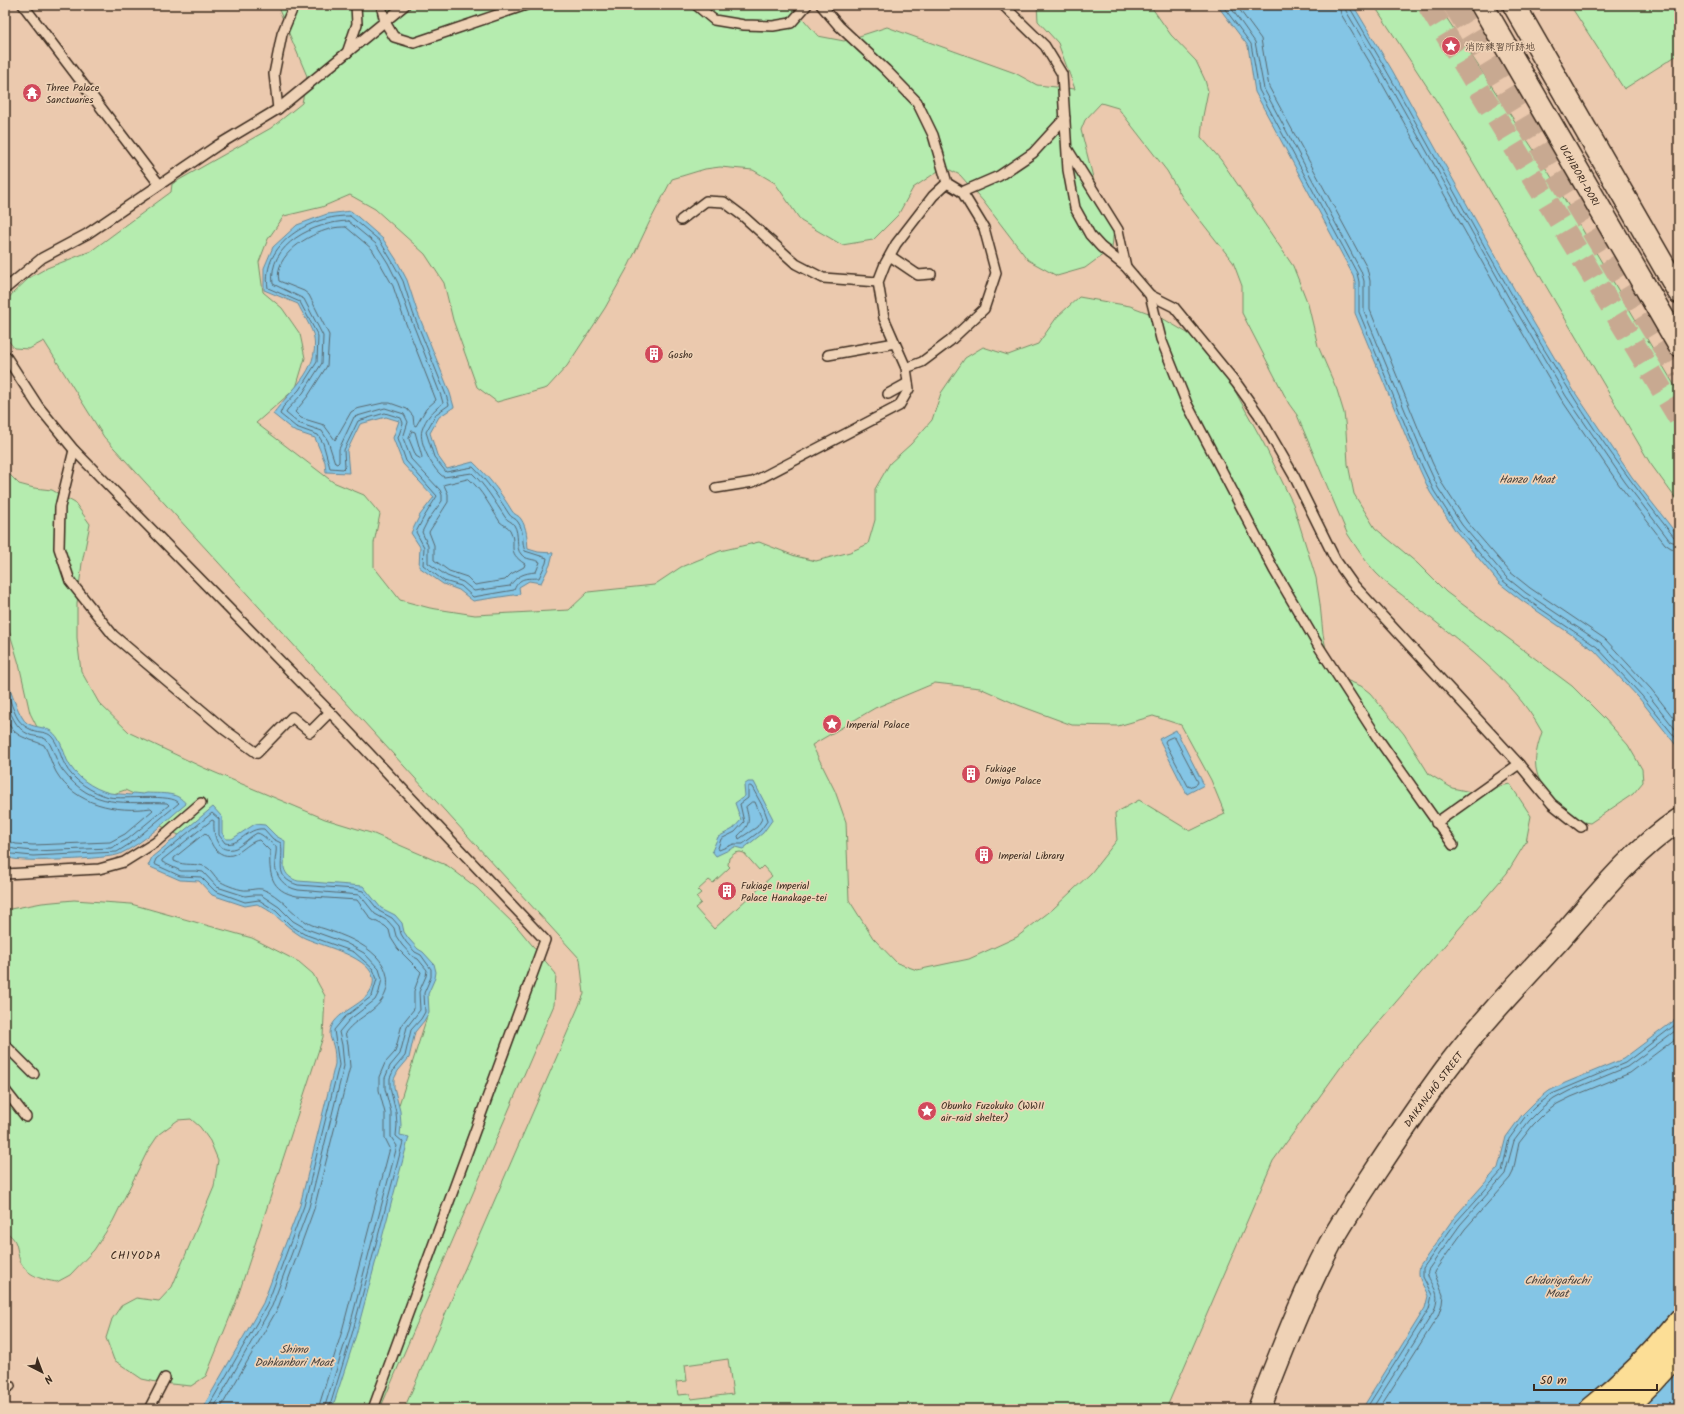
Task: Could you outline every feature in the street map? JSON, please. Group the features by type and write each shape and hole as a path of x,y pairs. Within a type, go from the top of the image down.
{"highway":[{"path":"1591,1409 1623,1383 1648,1358 1679,1321"},
{"path":"1624,1409 1643,1393 1665,1370 1679,1352"}],"street":[{"name":"UCHIBORI-DORI","path":"1482,5 1679,345"},
{"path":"1514,5 1679,292"},
{"name":"DAIKANCHŌ STREET","path":"1259,1409 1278,1359 1306,1294 1331,1243 1402,1130 1447,1068 1495,1010 1626,864 1657,836 1679,820"}],"lane":[{"path":"23,5 159,184"},
{"path":"278,109 274,74 282,34 294,5"},
{"path":"347,53 357,24 356,5"},
{"path":"381,5 385,22 394,37 414,43 526,5"},
{"path":"5,289 42,258 87,234 218,145 278,109 405,5"},
{"path":"696,5 714,20 744,26 773,26 791,23 807,5"},
{"path":"821,5 839,26 886,70 917,102 933,135 947,183 962,192 984,228 996,274 984,310 922,362 906,368"},
{"path":"1003,5 1045,46 1062,74 1068,170 1075,208 1090,235 1101,247 1126,268 1150,295 1174,307 1237,384 1259,415 1294,476 1336,559 1352,582 1519,764 1552,804 1581,827"},
{"path":"962,192 999,176 1033,153 1065,118"},
{"path":"1066,149 1118,230 1126,268"},
{"path":"716,488 753,482 899,406 909,389 906,368 884,318 878,282 885,264 896,244 933,196 947,183"},
{"path":"681,220 706,201 724,202 744,217 796,264 823,278 878,282"},
{"path":"890,256 918,275 931,274"},
{"path":"1150,295 1161,339 1186,404 1270,563 1319,647 1379,740 1436,823 1453,845"},
{"path":"828,355 895,343"},
{"path":"5,355 38,406 74,450 330,712 545,940 373,1409"},
{"path":"888,394 908,383"},
{"path":"74,450 60,507 59,548 70,581 112,635 225,730 257,753 292,717 310,732 330,712"},
{"path":"1436,823 1519,764"},
{"path":"5,874 100,869 124,862 156,842 201,803"},
{"path":"5,1045 34,1074"},
{"path":"5,1090 26,1117"},
{"path":"149,1409 165,1378"}],"green space":[{"path":"277,5 791,5 818,36 844,41 887,27 1015,73 1037,85 1075,89 1058,43 1038,21 1037,5 1150,5 1171,35 1196,61 1205,80 1208,91 1201,137 1221,160 1293,266 1308,304 1318,346 1337,390 1344,413 1348,464 1354,494 1375,528 1417,563 1446,592 1572,686 1605,719 1628,745 1642,769 1643,782 1633,794 1590,823 1570,820 1542,784 1537,773 1536,757 1542,732 1530,712 1515,694 1483,661 1380,577 1368,564 1347,533 1297,415 1289,404 1242,313 1242,286 1233,262 1182,197 1167,171 1118,108 1101,103 1085,120 1081,130 1099,201 1114,229 1112,248 1085,268 1057,276 1028,260 983,201 960,175 944,167 913,188 898,215 873,240 842,245 801,221 775,183 753,170 720,167 705,169 672,179 629,265 605,308 567,366 547,388 497,402 477,387 453,320 444,283 425,254 375,209 350,195 322,207 284,216 268,239 259,262 263,292 282,308 300,334 305,358 296,388 256,423 333,482 364,495 380,514 374,543 374,567 400,600 430,608 475,615 569,610 588,592 654,585 681,567 720,551 759,542 795,556 816,561 850,552 868,544 875,520 875,489 890,463 911,444 932,420 941,393 965,358 983,347 1008,355 1038,344 1057,317 1079,297 1130,306 1162,318 1199,340 1223,369 1264,444 1293,504 1316,578 1323,634 1331,674 1361,686 1370,693 1404,734 1429,774 1452,788 1471,792 1510,784 1531,816 1526,842 1507,873 1346,1060 1273,1161 1166,1409 404,1409 584,994 580,959 104,437 44,341 29,349 14,348 5,336 5,303 29,278 47,268 91,251 171,192 172,184 271,128 302,103 307,76","holes":["935,683 980,688 1018,705 1072,725 1118,726 1153,716 1181,725 1211,780 1225,814 1190,831 1139,800 1115,813 1117,840 1091,873 1053,909 1017,937 969,959 917,970 897,963 873,938 849,900 846,822 835,791 812,745 875,708","735,853 744,853 759,870 763,866 772,876 714,929 695,908 701,903 696,897 701,893 698,890 709,880 713,883 730,867 728,865 729,858","728,1359 733,1394 691,1399 690,1394 678,1395 676,1382 687,1381 685,1365"]},
{"path":"1374,5 1438,5 1549,173 1679,393 1679,503 1650,463 1443,111"},
{"path":"1570,5 1679,5 1679,54 1624,89"},
{"path":"5,470 19,484 34,488 52,490 75,503 90,524 82,563 77,603 77,638 81,671 99,703 130,733 204,768 325,819 374,834 448,866 477,888 518,928 556,974 554,1005 380,1409 302,1409 426,1020 428,977 188,839 170,831 144,816 144,799 125,790 99,799 47,747 30,713 19,664 5,617"},
{"path":"74,900 131,904 252,938 299,962 313,974 325,996 323,1037 236,1302 206,1376 191,1386 161,1383 142,1379 114,1360 106,1338 112,1319 121,1306 136,1298 159,1301 172,1287 214,1187 218,1160 210,1141 200,1127 191,1119 178,1120 159,1134 147,1152 113,1221 94,1250 70,1275 57,1282 46,1280 31,1274 20,1261 15,1241 5,1232 5,910 42,903"}],"water":[{"name":"Hanzo Moat","path":"1217,5 1353,5 1392,70 1518,296 1574,391 1632,477 1679,537 1679,749 1639,698 1594,650 1521,600 1499,583 1455,530 1430,492 1355,313 1355,282 1353,275 1255,92 1248,46"},
{"path":"351,211 383,239 396,259 407,280 417,311 450,393 454,407 439,417 430,433 437,455 447,469 473,462 494,485 513,512 523,522 526,530 528,549 538,552 553,553 550,565 541,583 529,581 519,587 520,594 473,601 459,590 443,584 419,567 420,547 411,533 420,515 434,497 403,464 393,438 399,421 386,417 360,424 347,451 349,473 326,472 325,462 315,438 294,431 273,414 308,370 314,350 314,338 310,326 298,304 264,290 264,268 273,247 297,225 327,214"},
{"path":"5,653 9,664 9,685 16,706 22,717 31,725 47,729 57,737 70,766 79,776 91,785 110,793 131,795 133,793 168,794 178,797 186,804 146,838 120,854 113,856 65,860 30,860 10,858 5,854"},
{"path":"1176,730 1204,785 1187,794 1159,739"},
{"path":"748,782 754,782 773,819 763,833 743,849 735,847 716,856 712,851 718,837 733,829 741,820 735,803 745,796 744,785"},
{"name":"Shimo Dohkanbori Moat","path":"213,807 222,817 222,833 226,839 232,839 255,824 265,825 276,836 285,841 284,868 287,875 293,879 298,881 363,886 381,908 395,915 402,923 404,932 418,949 423,952 434,964 436,972 428,994 429,1012 415,1032 409,1058 398,1071 394,1079 394,1087 400,1111 400,1135 409,1137 356,1335 332,1409 202,1409 263,1303 300,1205 335,1064 334,1050 330,1035 331,1027 340,1016 365,998 369,993 373,981 370,971 362,963 336,949 301,936 259,905 245,906 212,895 199,881 180,880 148,866 152,857"},
{"name":"Chidorigafuchi Moat","path":"1679,1017 1679,1409 1362,1409 1425,1308 1428,1296 1420,1278 1420,1266 1453,1219 1498,1168 1506,1137 1522,1115 1549,1091 1623,1059"}],"tunnel":[{"path":"1428,5 1679,418"},
{"path":"1454,5 1679,373"}],"place":[{"name":"消防練習所跡地","path":"1451,46"},
{"name":"Three Palace Sanctuaries","path":"32,93"},
{"name":"Gosho","path":"654,354"},
{"name":"Imperial Palace","path":"832,724"},
{"name":"Fukiage Omiya Palace","path":"971,774"},
{"name":"Imperial Library","path":"984,855"},
{"name":"Fukiage Imperial Palace Hanakage-tei","path":"727,891"},
{"name":"Obunko Fuzokuko (WWII air-raid shelter)","path":"927,1111"}],"district":[{"name":"CHIYODA","path":"136,1255"}]}
